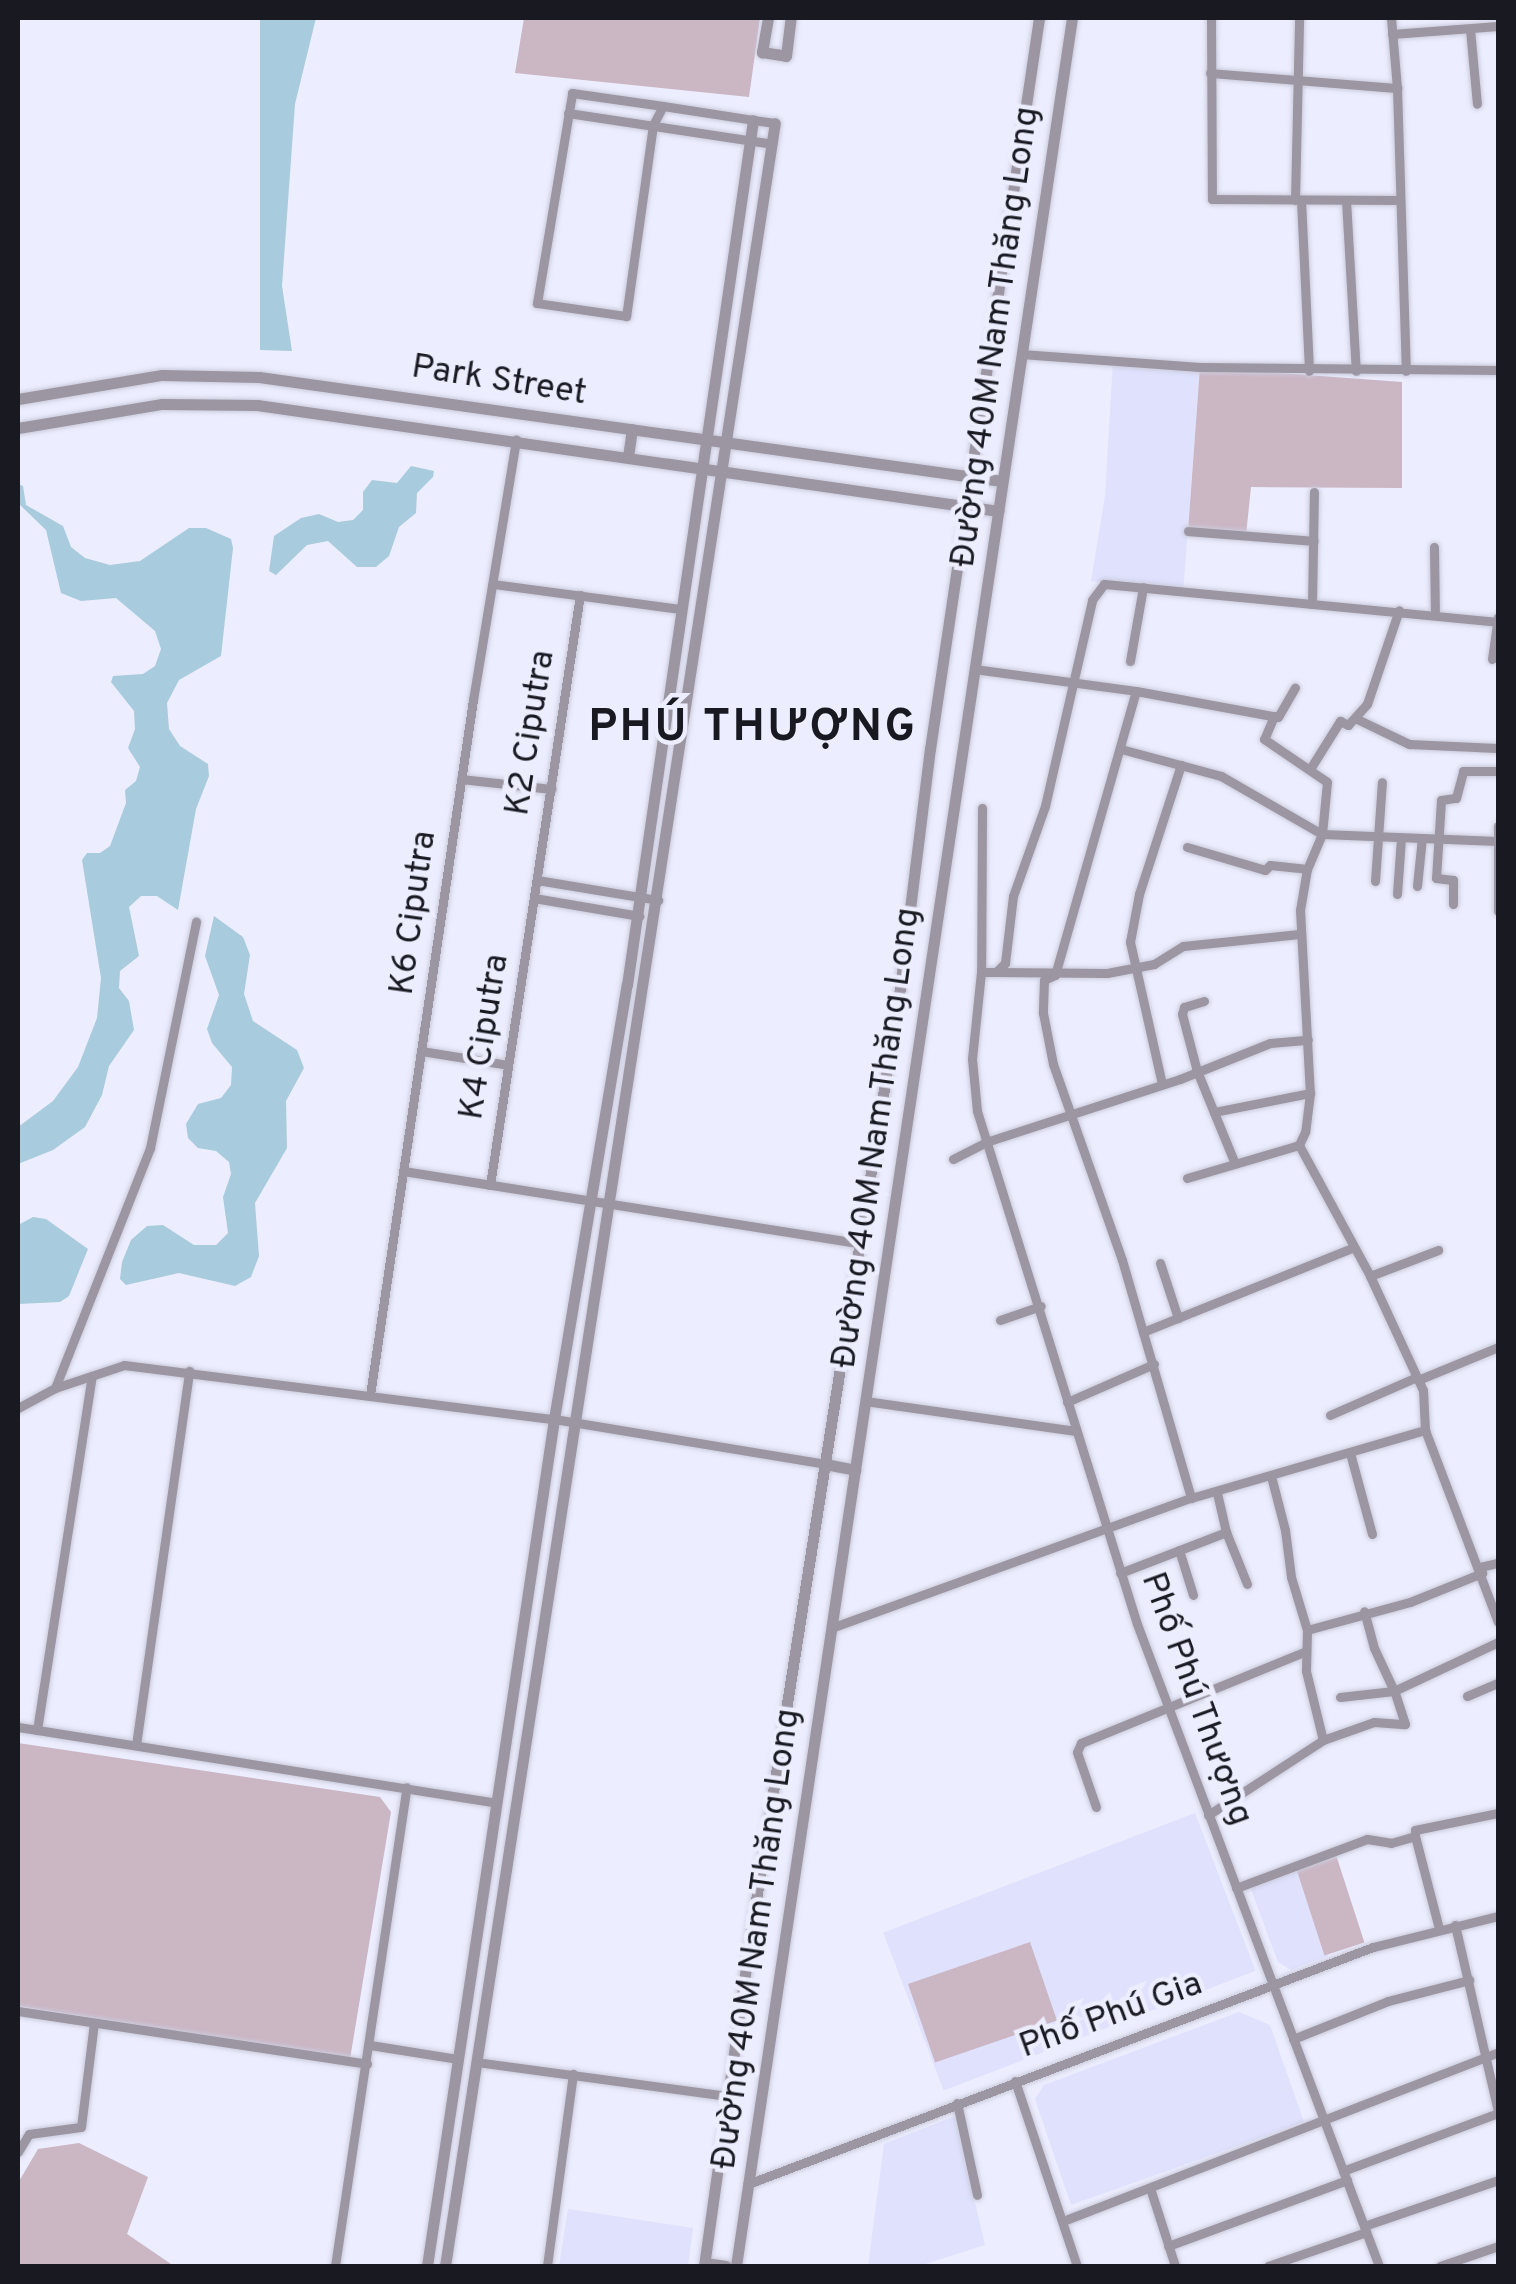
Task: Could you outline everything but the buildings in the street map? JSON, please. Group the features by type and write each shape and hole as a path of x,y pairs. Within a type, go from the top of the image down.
{"street":[{"path":"768,18 762,52 786,56 791,18"},
{"name":"Đường 40M Nam Thăng Long","path":"704,2265 860,1243 1039,18"},
{"name":"Đường 40M Nam Thăng Long","path":"736,2266 1072,18"},
{"path":"1210,18 1212,199 1399,200"},
{"path":"1299,18 1298,200 1309,371"},
{"path":"1390,18 1397,88 1406,371"},
{"path":"1392,34 1498,26"},
{"path":"1470,29 1476,104"},
{"path":"1210,73 1397,88"},
{"path":"446,2266 775,123 663,106 572,93 537,303 626,316 653,125 663,106"},
{"path":"568,112 772,144"},
{"path":"426,2266 494,1802 639,898 699,467 753,120"},
{"path":"1346,200 1356,371"},
{"path":"1022,354 1309,371 1498,370"},
{"name":"Park Street","path":"18,399 110,381 206,374 386,392 1002,482"},
{"name":"Park Street","path":"18,428 114,409 205,402 311,411 998,511"},
{"path":"628,457 632,429"},
{"name":"K6 Ciputra","path":"370,1395 461,779 516,440"},
{"path":"1312,604 1314,492"},
{"path":"1188,531 1314,541"},
{"path":"1434,548 1436,615"},
{"path":"493,584 681,609"},
{"path":"996,972 1005,963 1013,896 1044,806 1097,590 1113,584 1498,621 1492,658"},
{"path":"1130,661 1142,588"},
{"name":"K2 Ciputra","path":"534,898 580,595"},
{"path":"1310,769 1340,720 1348,725 1367,704 1399,610"},
{"path":"974,669 1136,691 1278,717 1295,688"},
{"path":"1056,976 1136,691"},
{"path":"1274,716 1264,738 1327,782 1322,834 1307,869 1300,934 1310,1094 1299,1146 1370,1276 1417,1378 1425,1430 1496,1607 1498,1622"},
{"path":"1356,720 1409,744 1498,748"},
{"path":"1121,749 1221,776 1322,834 1498,841"},
{"path":"1162,1084 1130,942 1139,894 1180,765"},
{"path":"1453,904 1452,880 1436,878 1440,800 1456,798 1463,771 1498,771"},
{"path":"461,779 550,789"},
{"path":"1375,880 1382,782"},
{"name":"Phố Phú Thượng","path":"982,808 981,972 972,1060 977,1110 1041,1306 1120,1573 1166,1707 1379,2266"},
{"path":"1498,826 1498,911"},
{"path":"1397,894 1402,838"},
{"path":"1417,886 1422,838"},
{"path":"1187,847 1265,870 1270,865 1307,869"},
{"path":"536,880 658,900"},
{"path":"534,898 655,918"},
{"name":"K4 Ciputra","path":"490,1185 534,898"},
{"path":"55,1388 150,1148 196,922"},
{"path":"981,972 1056,976 1154,964 1183,946 1300,934"},
{"path":"1056,976 1044,980 1042,1014 1053,1064 1074,1116 1154,1364 1191,1498"},
{"path":"1204,1001 1182,1010 1197,1071 1234,1161"},
{"path":"952,1159 986,1142 1074,1116 1270,1043 1308,1040"},
{"path":"421,1051 508,1065"},
{"path":"1214,1112 1310,1094"},
{"path":"1187,1178 1234,1161 1299,1146"},
{"path":"403,1172 860,1243"},
{"path":"1143,1332 1352,1248"},
{"path":"1370,1276 1438,1250"},
{"path":"1160,1262 1178,1318"},
{"path":"1000,1320 1041,1306"},
{"path":"1330,1415 1498,1347"},
{"path":"1068,1402 1154,1364"},
{"path":"18,1408 55,1388 124,1365 554,1418 855,1470"},
{"path":"136,1745 189,1372"},
{"path":"37,1730 92,1376"},
{"path":"865,1402 1076,1432"},
{"path":"831,1628 1191,1498 1425,1430"},
{"path":"1350,1453 1372,1534"},
{"path":"1270,1476 1286,1530 1290,1577 1307,1630 1306,1671 1323,1740"},
{"path":"1216,1493 1226,1532 1247,1584"},
{"path":"1120,1573 1226,1532"},
{"path":"1179,1550 1193,1595"},
{"path":"1307,1630 1410,1602 1498,1563"},
{"path":"1208,1815 1323,1740 1374,1722 1405,1724 1364,1612"},
{"path":"1340,1696 1394,1691 1498,1642"},
{"path":"1096,1807 1077,1746 1306,1651"},
{"path":"1467,1696 1498,1683"},
{"path":"18,1727 515,1805"},
{"path":"335,2266 407,1786"},
{"path":"1439,1930 1415,1830 1498,1813"},
{"path":"1236,1888 1366,1838 1390,1843 1415,1836"},
{"name":"Phố Phú Gia","path":"748,2184 1373,1948 1498,1916"},
{"path":"1168,2246 1498,2112 1455,1926"},
{"path":"1293,2039 1388,2000 1468,1980"},
{"path":"18,2011 367,2064"},
{"path":"18,2152 28,2134 80,2127 94,2023"},
{"path":"370,2045 727,2096"},
{"path":"1063,2221 1498,2052"},
{"path":"547,2266 573,2074"},
{"path":"1015,2080 1078,2266"},
{"path":"957,2103 977,2194"},
{"path":"1268,2266 1498,2180"},
{"path":"1150,2188 1174,2266"},
{"path":"1440,2266 1498,2246"},
{"path":"704,2265 726,2266"}],"shaded area":[{"path":"260,18 316,18 295,104 282,286 292,351 260,350"},
{"path":"524,18 760,18 749,97 515,73"},
{"path":"1113,361 1200,367 1183,594 1091,581 1105,496"},
{"path":"1200,367 1402,382 1402,488 1251,487 1246,535 1188,531"},
{"path":"411,466 434,471 433,477 417,493 416,513 399,527 389,556 376,567 357,567 328,541 307,545 276,575 269,571 274,536 301,518 319,514 338,522 353,520 363,510 363,492 372,480 397,483"},
{"path":"18,484 23,486 26,505 63,526 71,547 85,558 110,565 140,561 189,528 206,528 231,539 233,548 221,656 179,680 167,703 169,729 180,746 208,764 209,776 196,809 178,910 157,896 141,896 129,907 139,956 120,971 119,988 129,1001 134,1030 109,1066 102,1095 85,1127 53,1150 18,1164 18,1127 53,1101 78,1067 97,1018 101,978 82,860 87,853 100,853 110,846 126,803 125,790 136,781 140,767 128,748 135,729 134,711 111,682 113,676 143,674 155,666 161,649 155,631 116,598 81,601 61,593 46,530 18,503"},
{"path":"214,916 243,937 250,955 244,994 253,1021 297,1050 304,1068 286,1101 287,1148 255,1203 259,1256 251,1277 235,1286 179,1273 126,1285 120,1279 122,1262 131,1240 147,1226 163,1225 194,1245 216,1245 228,1233 223,1197 231,1174 229,1162 216,1151 198,1148 188,1138 186,1124 198,1104 221,1098 231,1085 232,1067 212,1043 207,1029 219,995 205,956"},
{"path":"33,1217 46,1219 88,1249 69,1296 60,1302 18,1304 18,1225"},
{"path":"18,1743 380,1797 391,1812 350,2059 18,2006"},
{"path":"1195,1813 1256,1971 944,2090 883,1933"},
{"path":"1336,1855 1364,1942 1324,1955 1296,1868"},
{"path":"1296,1868 1328,1956 1291,1970 1278,1962 1250,1887"},
{"path":"1030,1942 1057,2020 935,2062 908,1984"},
{"path":"1239,2012 1270,2025 1304,2122 1071,2205 1035,2099 1044,2085"},
{"path":"955,2116 985,2245 919,2266 868,2266 884,2144"},
{"path":"79,2143 148,2177 127,2234 174,2266 18,2266 18,2183 38,2149"},
{"path":"568,2209 693,2228 688,2266 559,2266"}],"district":[{"name":"PHÚ THƯỢNG","path":"753,729"}]}
